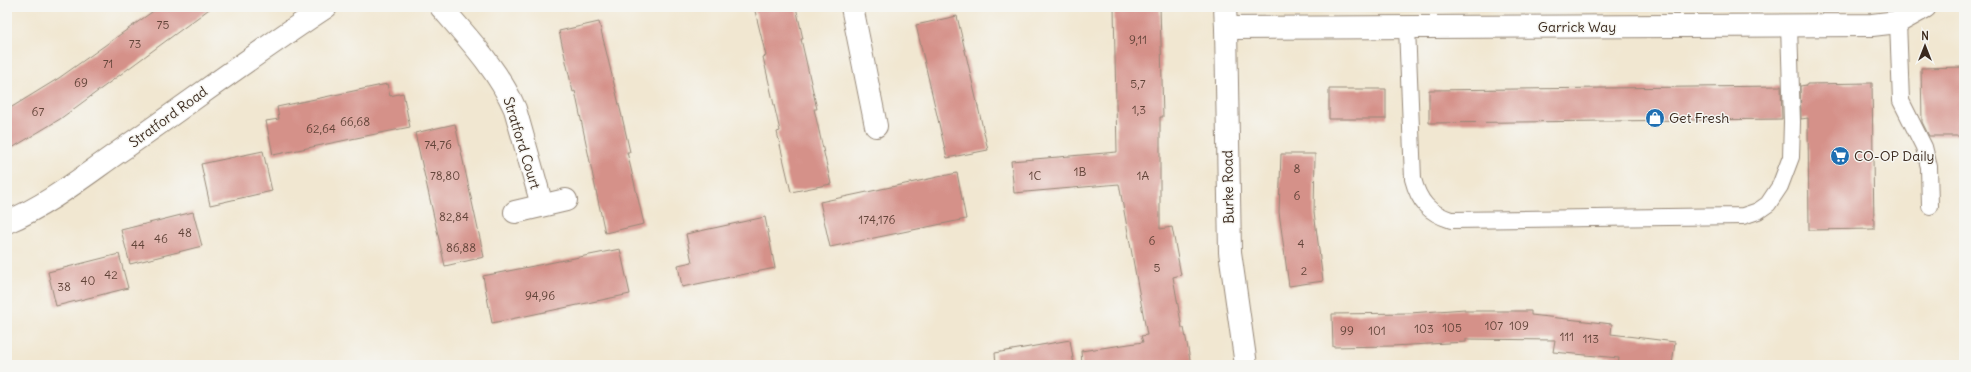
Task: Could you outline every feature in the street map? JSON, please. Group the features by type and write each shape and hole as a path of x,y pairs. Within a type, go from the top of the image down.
{"street":[{"name":"Stratford Road","path":"7,222 23,215 73,184 255,54 326,7"},
{"name":"Stratford Court","path":"441,7 493,69 510,97 515,109 542,205"},
{"path":"852,7 876,126"},
{"name":"Garrick Way","path":"1226,17 1407,27 1872,25 1898,22 1925,7"},
{"name":"Burke Road","path":"1226,17 1230,252 1233,284 1246,365"},
{"name":"Stratford Court","path":"515,212 566,200"}],"lane":[{"path":"1898,22 1901,101 1924,147 1929,167 1930,206"},
{"path":"1407,27 1413,179 1417,194 1426,206 1438,216 1451,220 1743,216 1758,211 1768,204 1780,186 1791,157 1792,122 1789,26"}],"building":[{"path":"159,7 212,7 60,119 7,151 7,110 59,78"},
{"path":"754,7 796,7 803,39 801,39 817,109 814,109 831,184 791,192 777,132 780,131 763,57 766,56"},
{"path":"1114,7 1160,7 1163,117 1160,117 1160,229 1172,227 1181,275 1173,277 1182,328 1184,328 1191,365 1082,365 1081,351 1143,342 1141,336 1147,335 1119,184 1014,193 1011,161 1117,152"},
{"path":"957,16 988,150 947,158 916,25"},
{"path":"599,22 630,152 627,152 644,224 605,233 575,91 573,92 559,31"},
{"path":"1964,67 1964,136 1929,136 1922,122 1921,68"},
{"name":"CO-OP Daily","path":"1872,83 1874,229 1809,230 1808,118 1801,119 1800,86 1807,84"},
{"path":"387,84 390,96 403,93 410,127 273,155 266,121 279,119 277,107"},
{"path":"1781,86 1782,119 1429,123 1429,90"},
{"path":"1329,89 1386,89 1386,119 1329,119"},
{"path":"455,124 484,257 445,266 415,133"},
{"path":"263,151 272,191 210,205 201,164"},
{"path":"1281,154 1315,154 1314,212 1323,281 1289,286 1279,212"},
{"path":"957,173 966,219 830,247 820,202"},
{"path":"193,212 202,246 130,264 121,230"},
{"path":"765,217 775,268 682,287 678,265 692,262 686,234"},
{"path":"620,249 630,294 492,323 483,276"},
{"path":"119,254 128,288 56,306 48,272"},
{"path":"1465,309 1465,311 1531,311 1531,315 1612,324 1611,334 1675,342 1672,365 1618,365 1619,358 1553,352 1555,340 1466,339 1466,342 1392,346 1333,347 1332,314 1410,313"},
{"path":"1070,340 1074,365 996,365 995,353"}],"place":[{"name":"Get Fresh","path":"1655,118"},
{"name":"CO-OP Daily","path":"1840,156"}]}
